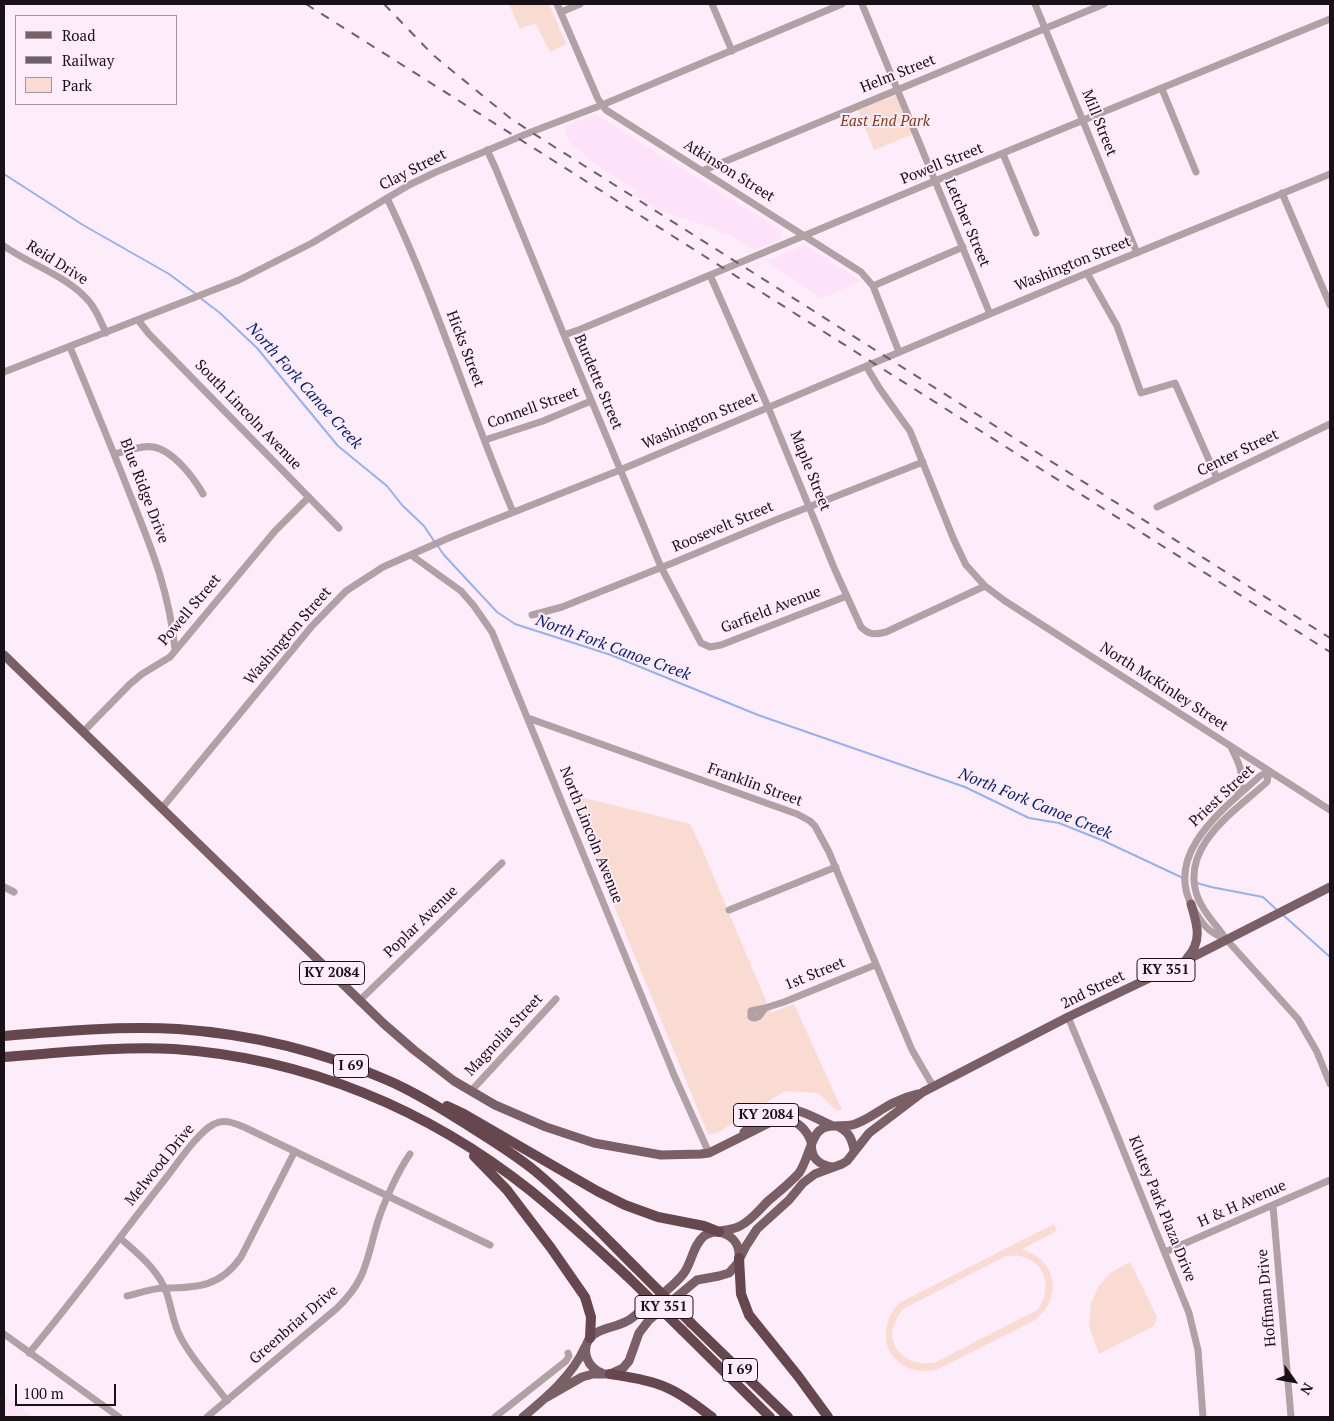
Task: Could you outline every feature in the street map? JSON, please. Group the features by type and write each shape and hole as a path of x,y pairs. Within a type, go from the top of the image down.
{"highway":[{"name":"I 69","path":"4,1036 138,1028 197,1031 274,1043 347,1064 387,1080 431,1102 497,1144 533,1170 570,1202 788,1417"},
{"name":"I 69","path":"4,1057 125,1049 174,1050 237,1056 294,1068 341,1083 399,1108 437,1128 496,1165 530,1191 627,1276 770,1417"},
{"path":"387,1080 464,1114 625,1205 658,1217 704,1226 719,1232"},
{"path":"437,1128 472,1154 500,1183 551,1248 589,1306 591,1317 588,1341"},
{"path":"739,1258 741,1294 749,1316 772,1342 828,1417"},
{"path":"607,1374 639,1379 663,1386 688,1399 712,1417"}],"main road":[{"name":"KY 2084","path":"4,655 360,1001 414,1050 454,1081 520,1116 546,1127 594,1143 661,1155 709,1153 775,1120 786,1118 803,1128 812,1144"},
{"name":"2nd Street","path":"607,1374 620,1371 626,1366 639,1334 649,1320 698,1280 729,1273 734,1269 757,1229 789,1200 803,1184 815,1174 847,1161 869,1133 923,1092 1068,1017 1183,962 1330,887"},
{"path":"1183,962 1194,949 1198,935 1198,924 1193,900"},
{"name":"2nd Street","path":"588,1341 602,1329 623,1324 677,1281 684,1273 697,1244 703,1237 743,1225 793,1179 804,1165 818,1132 824,1128 859,1122 892,1103 923,1092"},
{"name":"KY 2084","path":"729,1142 769,1113 784,1109 799,1111 835,1126"},
{"path":"835,1126 843,1129 849,1135 854,1150"},
{"path":"812,1144 812,1150 819,1162 824,1165 833,1166"},
{"path":"719,1232 728,1235 736,1241 740,1250 739,1258"},
{"path":"588,1341 586,1355 590,1365 594,1369 607,1374"},
{"name":"KY 351","path":"523,1417 547,1397 571,1371 588,1341"},
{"name":"KY 351","path":"547,1397 582,1377 607,1374"}],"street":[{"name":"Atkinson Street","path":"558,4 602,105 620,119 861,272 873,286 899,352"},
{"path":"561,12 580,4"},
{"path":"712,4 732,51"},
{"name":"Clay Street","path":"4,372 239,280 305,247 436,172 602,105 842,4"},
{"name":"Letcher Street","path":"862,4 990,314"},
{"name":"Mill Street","path":"1035,4 1137,253"},
{"name":"Helm Street","path":"702,170 1104,4"},
{"name":"Powell Street","path":"564,335 1330,19"},
{"path":"1162,89 1196,172"},
{"name":"Burdette Street","path":"487,150 496,167 661,567 698,639 706,646"},
{"path":"1003,154 1036,233"},
{"name":"Washington Street","path":"162,808 301,639 346,591 383,566 620,470 1087,273 1330,174"},
{"path":"1282,193 1330,304"},
{"name":"Hicks Street","path":"388,198 422,278 513,512"},
{"name":"Reid Drive","path":"4,246 84,295 94,308 106,333"},
{"path":"873,286 963,247"},
{"path":"1087,273 1117,326 1141,393 1175,383 1217,478"},
{"name":"Maple Street","path":"710,275 861,627 870,634 886,632 985,586"},
{"name":"South Lincoln Avenue","path":"138,320 149,334 339,528"},
{"name":"Blue Ridge Drive","path":"70,347 115,454 164,582 174,631 175,649"},
{"name":"North McKinley Street","path":"866,366 910,431 961,556 985,586 1005,601 1330,810"},
{"name":"Connell Street","path":"485,440 543,421 591,401"},
{"name":"Center Street","path":"1157,507 1330,424"},
{"path":"115,454 148,446 163,449 186,470 204,494"},
{"name":"Roosevelt Street","path":"532,616 562,607 923,462"},
{"name":"Powell Street","path":"83,732 130,684 142,674 166,661 275,531 309,497"},
{"name":"North Lincoln Avenue","path":"411,555 461,591 492,632 674,1075 709,1153"},
{"name":"Garfield Avenue","path":"706,646 721,645 847,596"},
{"path":"483,633 492,632"},
{"name":"Franklin Street","path":"528,718 804,817 810,821 819,832 836,867 912,1050 933,1086"},
{"path":"1231,747 1242,773 1241,786 1234,799"},
{"name":"Priest Street","path":"1269,771 1260,776 1234,799 1199,836 1193,844 1187,862 1186,880 1204,924 1212,934 1226,940 1298,1019 1317,1052 1330,1084"},
{"name":"Priest Street","path":"1193,900 1195,865 1200,850 1210,835 1267,782 1269,771"},
{"name":"Poplar Avenue","path":"360,1001 502,863"},
{"path":"729,910 836,867"},
{"path":"4,887 14,892"},
{"name":"1st Street","path":"765,1008 876,964"},
{"name":"Magnolia Street","path":"471,1091 556,999"},
{"name":"Klutey Park Plaza Drive","path":"1068,1017 1189,1313 1196,1337 1200,1363 1203,1417"},
{"name":"Melwood Drive","path":"29,1353 192,1146 212,1124 218,1122 231,1122 490,1245"},
{"path":"127,1296 165,1288 180,1289 202,1286 217,1280 230,1270 241,1257 295,1151"},
{"name":"Greenbriar Drive","path":"207,1417 336,1309 351,1294 365,1269 377,1224 388,1197 410,1154"},
{"name":"H & H Avenue","path":"1165,1252 1330,1180"},
{"name":"Hoffman Drive","path":"1272,1206 1291,1417"},
{"path":"120,1238 152,1268 165,1288 180,1337 227,1401"},
{"path":"4,1334 119,1417"},
{"path":"495,1417 566,1361 568,1353"}],"shaded area":[{"path":"595,114 782,231 781,239 754,250 726,233 725,235 715,229 661,211 632,194 635,190 598,166 568,142 563,127"},
{"path":"804,245 861,281 821,299 767,261"},
{"path":"4,1396 33,1417 4,1417"}],"green space":[{"path":"509,4 549,4 566,44 550,52 535,23 520,29"},
{"name":"East End Park","path":"896,95 913,134 874,150 858,110"},
{"path":"568,794 690,824 771,1013 794,1004 842,1110 837,1111 818,1093 785,1091 717,1133 708,1134"},
{"path":"1054,1224 1057,1231 1022,1249 1044,1263 1052,1280 1053,1288 1048,1306 1035,1320 936,1370 921,1371 908,1368 897,1361 890,1352 886,1341 886,1329 890,1316 899,1303","holes":["1006,1256 1026,1258 1039,1267 1043,1273 1045,1281 1044,1296 1037,1310 936,1362 921,1363 901,1354 893,1342 892,1331 903,1309"]},
{"path":"1130,1262 1157,1317 1154,1326 1099,1354 1089,1326 1091,1303 1098,1287 1110,1273"}],"waterway":[{"name":"North Fork Canoe Creek","path":"4,174 83,225 169,274 196,294"},
{"name":"North Fork Canoe Creek","path":"199,297 220,313 257,348 338,446 387,486 402,505 424,526 434,541"},
{"name":"North Fork Canoe Creek","path":"437,545 497,612 515,624 611,655 758,715 965,787 1029,818 1059,823 1104,841 1183,878"},
{"name":"North Fork Canoe Creek","path":"1197,883 1263,897 1278,911"},
{"name":"North Fork Canoe Creek","path":"1282,914 1330,957"}],"railway":[{"path":"306,4 1330,652"},
{"path":"384,4 433,55 510,118 1330,638"}]}
